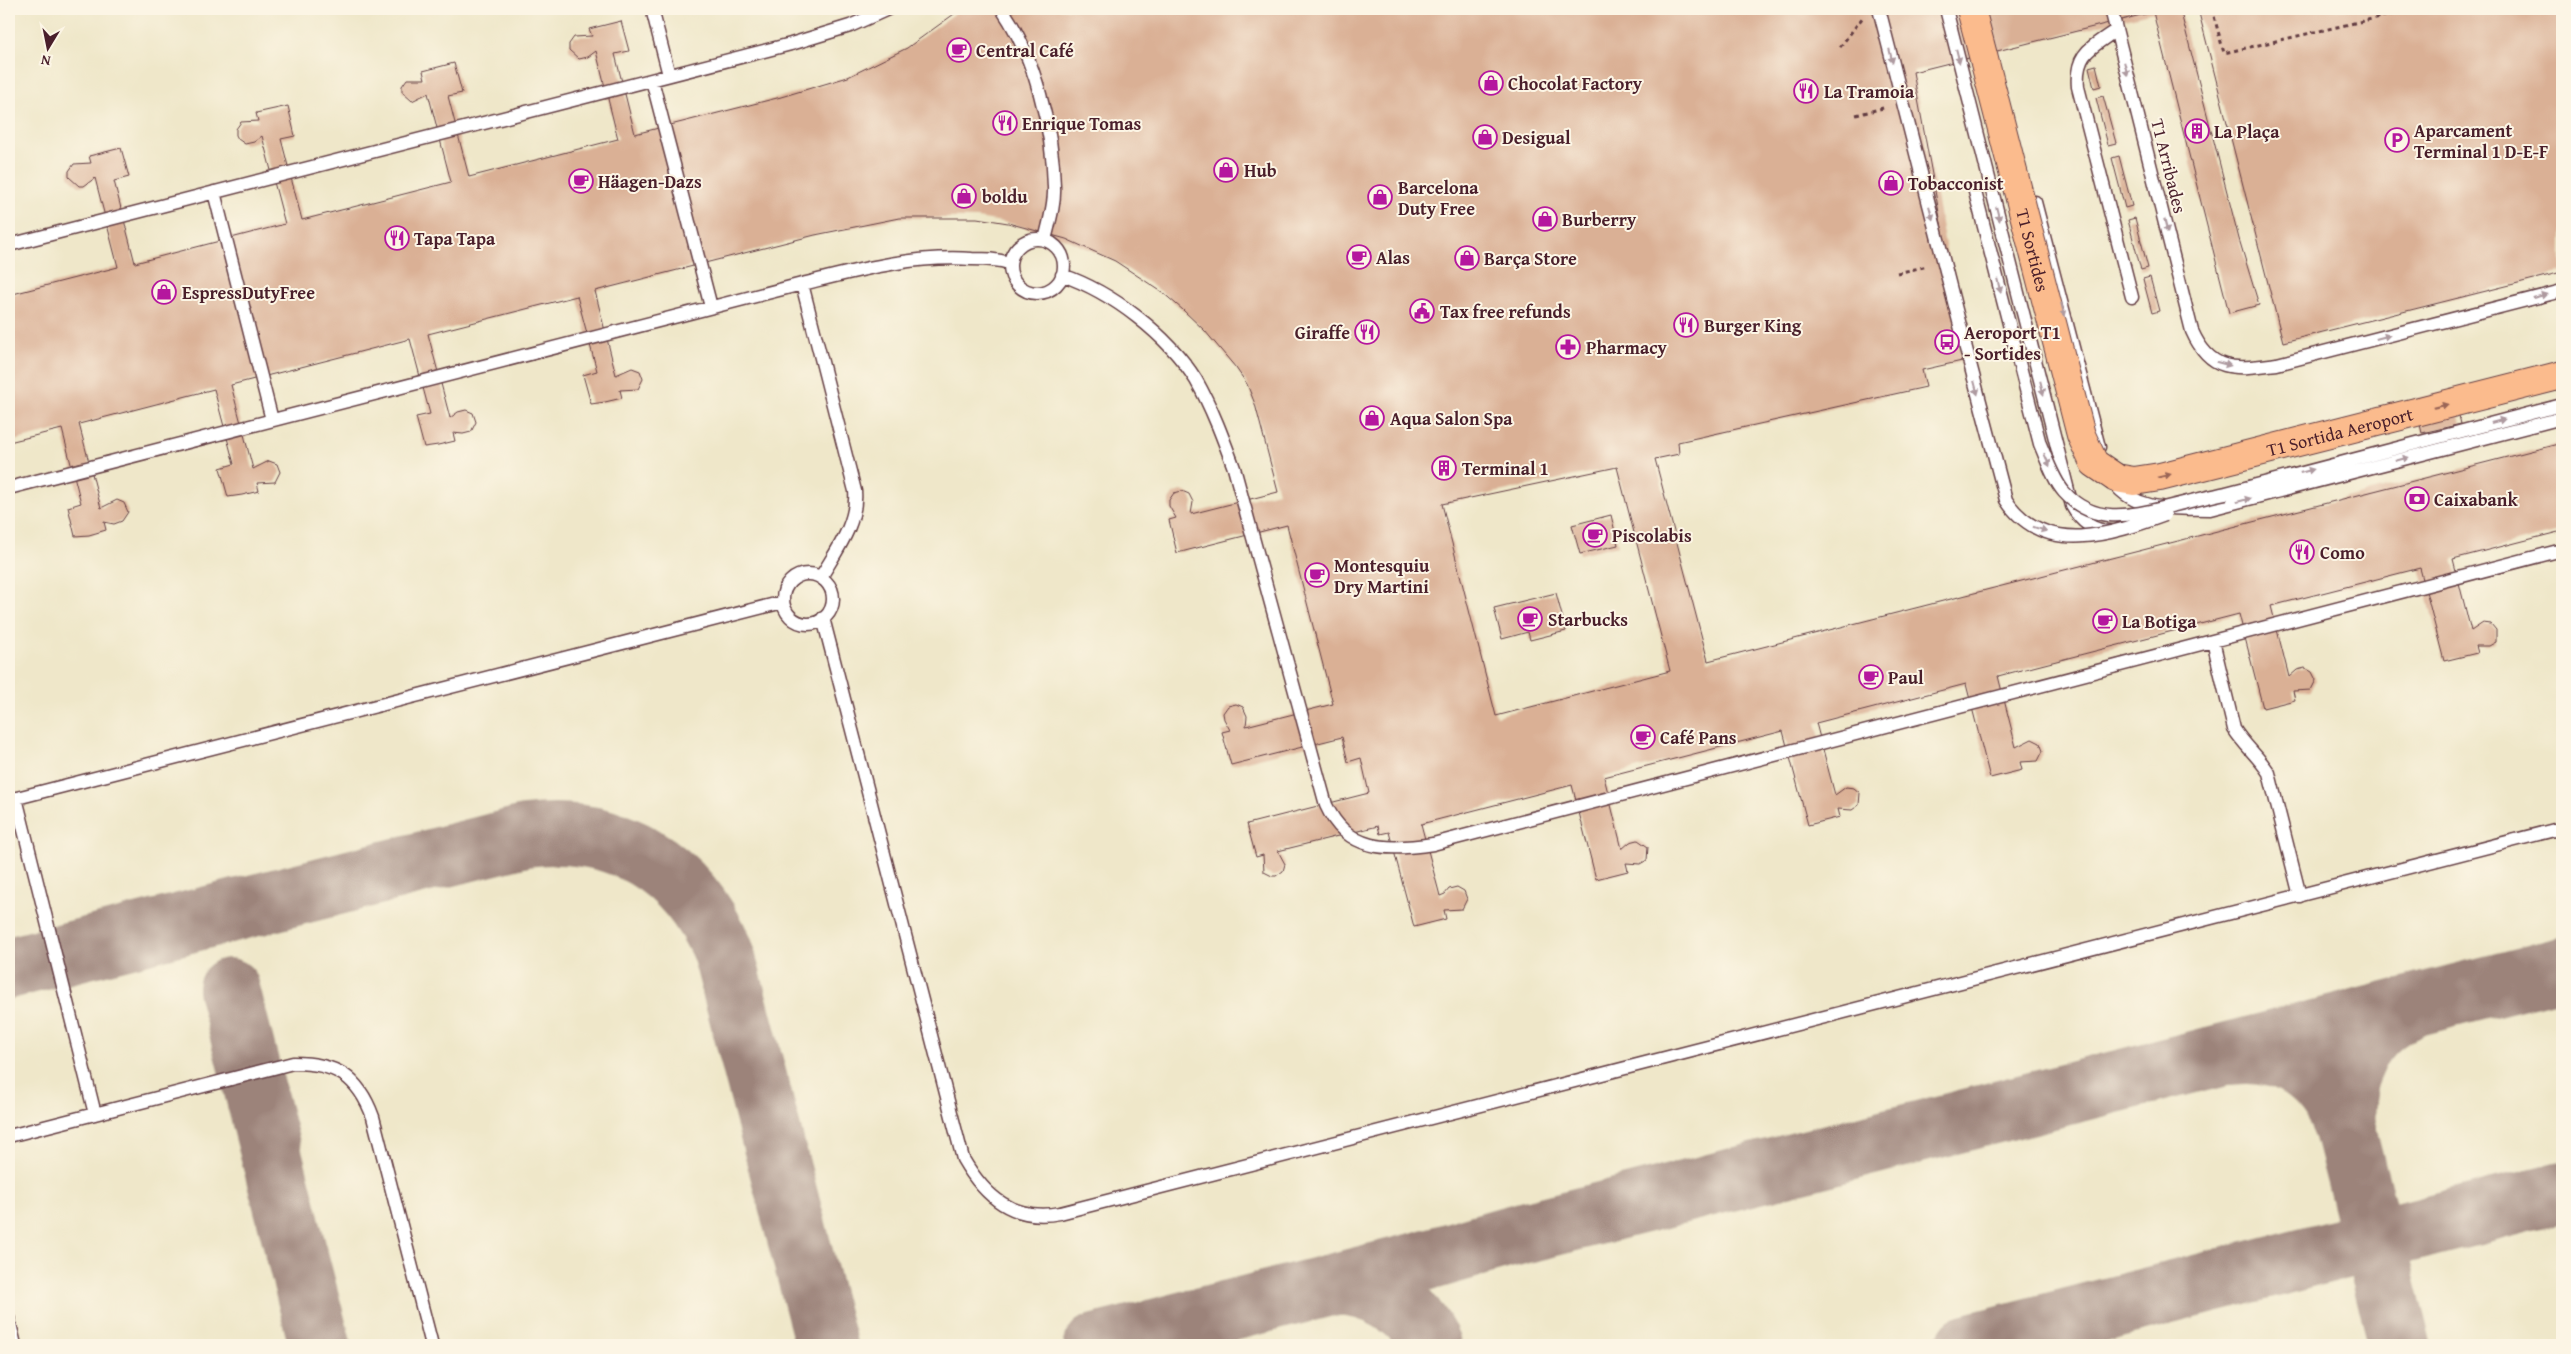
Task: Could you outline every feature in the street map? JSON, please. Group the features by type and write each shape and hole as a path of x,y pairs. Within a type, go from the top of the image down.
{"main road":[{"name":"T1 Sortides","path":"1971,9 2081,435 2094,463 2116,478"},
{"name":"T1 Sortida Aeroport","path":"2116,478 2134,481 2160,477 2562,375"}],"lane":[{"path":"652,9 669,75"},
{"path":"9,245 791,44 850,26 888,9"},
{"path":"1002,9 1013,25 1042,104 1055,188 1045,240"},
{"path":"1879,9 1998,474 2006,500 2015,513 2031,526 2066,536 2097,536 2127,522 2226,492 2562,405"},
{"path":"1946,9 2072,506 2083,522 2108,532 2210,509 2562,418"},
{"name":"T1 Arribades","path":"2111,9 2192,331 2199,347 2208,358 2219,364 2253,367 2277,364 2562,291"},
{"path":"2116,30 2088,50 2076,69 2078,88 2132,297"},
{"path":"652,80 711,307"},
{"path":"1974,188 2040,444 2051,470 2065,493 2080,505 2106,516 2127,522"},
{"path":"2032,189 2103,465 2108,475 2118,488 2141,502 2172,509 2210,509"},
{"path":"214,192 272,420"},
{"path":"1029,240 1045,240 1058,249 1063,261 1062,275 1052,288 1043,292 1024,290 1014,282 1010,264 1018,246 1029,240"},
{"path":"9,488 711,307 899,261 953,258 1001,260 1010,264"},
{"path":"1062,275 1077,280 1129,310 1164,341 1195,378 1214,414 1234,468 1326,805 1332,819 1343,831 1374,847 1391,848 1432,844 2562,550"},
{"path":"802,284 856,491 856,502 847,532 821,577"},
{"path":"808,574 821,577 827,583 832,598 829,612 823,618 807,624 797,621 790,616 783,602 785,587 792,579 808,574"},
{"path":"95,1114 13,799 783,602"},
{"path":"823,618 964,1159 973,1177 993,1198 1006,1206 1035,1215 1048,1216 1070,1211 2562,828"},
{"path":"2213,641 2234,729 2241,740 2261,760 2269,773 2300,896"},
{"path":"9,1136 293,1063 318,1063 352,1080 365,1096 373,1117 432,1345"},
{"path":"9,1320 15,1345"}],"path":[{"path":"2212,9 2224,52 2415,9"},
{"path":"1840,47 1864,16"},
{"path":"1856,115 1903,104"},
{"path":"1897,273 1944,262"}],"building":[{"name":"Terminal 1","path":"961,9 2180,9 2239,239 2259,305 2229,313 2153,12 1913,72 1948,261 1962,361 1922,370 1926,387 1678,442 1679,454 1655,459 1708,661 2562,443 2562,531 2453,559 2471,631 2483,623 2491,624 2496,630 2496,642 2489,646 2475,646 2477,653 2444,661 2420,568 2271,606 2289,677 2297,670 2305,668 2312,672 2316,680 2311,690 2293,691 2295,700 2263,708 2239,614 1998,676 2016,747 2032,739 2040,743 2043,751 2038,761 2020,762 2022,770 1990,778 1966,684 1816,723 1835,795 1846,787 1854,788 1860,793 1859,805 1852,810 1838,809 1840,817 1808,825 1783,731 1604,777 1622,849 1630,842 1638,840 1648,847 1647,860 1640,864 1626,863 1628,871 1596,879 1572,785 1421,824 1440,896 1449,889 1457,887 1464,891 1467,899 1462,909 1444,910 1446,919 1414,927 1389,832 1380,834 1378,826 1278,851 1285,864 1283,871 1276,876 1264,872 1263,855 1256,857 1247,824 1369,793 1361,758 1348,762 1342,737 1231,765 1222,732 1230,730 1223,713 1228,706 1236,704 1243,707 1247,716 1246,726 1333,704 1287,525 1177,553 1169,520 1176,518 1169,506 1169,500 1174,493 1182,491 1189,494 1193,502 1191,514 1278,492 1255,404 1247,384 1236,368 1205,331 1183,310 1162,292 1115,261 1066,239 1008,223 977,218 899,218 815,235 595,291 616,375 632,368 640,371 643,379 638,389 620,390 622,398 605,402 591,404 583,375 597,371 577,296 428,334 450,418 458,412 466,410 473,413 476,422 471,432 463,434 453,433 455,441 438,445 424,447 416,417 430,414 410,339 231,385 253,469 269,461 277,464 280,472 275,482 257,483 259,491 242,495 228,497 220,468 234,464 214,389 79,424 101,508 117,500 124,503 128,512 122,521 114,524 104,522 106,530 89,535 75,536 68,507 81,503 62,429 9,442 9,295 118,267 95,178 84,186 79,186 69,177 69,171 74,164 91,163 89,156 121,148 129,177 114,181 135,263 285,224 262,136 254,142 245,144 236,135 236,129 241,122 258,121 256,113 288,106 295,136 281,139 302,220 451,182 428,93 412,101 402,92 402,86 407,79 425,79 423,71 454,63 462,93 448,96 469,177 618,139 596,51 588,57 579,59 569,50 569,44 574,37 592,36 589,29 621,21 629,51 615,54 635,134 781,97 848,77 907,48","holes":["1617,467 1670,671 1496,716 1442,504"]},
{"name":"Aparcament Terminal 1 D-E-F","path":"2198,9 2562,9 2562,272 2283,342"},
{"path":"2096,65 2101,86 2094,88 2089,67"},
{"path":"2103,96 2116,143 2108,145 2096,98"},
{"path":"2119,156 2132,206 2125,208 2112,158"},
{"path":"2135,218 2148,268 2141,270 2128,220"},
{"path":"2150,277 2159,311 2152,313 2143,279"},
{"path":"2453,390 2461,424 2422,433 2414,399"},
{"name":"Piscolabis","path":"1611,515 1618,545 1580,554 1572,525"},
{"name":"Starbucks","path":"1556,593 1566,631 1530,640 1528,632 1502,639 1494,608"}],"taxiway":[{"path":"9,968 525,836 558,834 590,837 618,845 645,857 668,874 689,895 708,921 723,951 826,1345"},
{"path":"1095,1345 1421,1262 1507,1237 2562,968"},
{"path":"229,989 320,1345"},
{"path":"2231,1054 2251,1053 2269,1055 2301,1069 2326,1093 2344,1126 2346,1089 2357,1055 2378,1027 2393,1016 2410,1008"},
{"path":"2344,1126 2400,1345"},
{"path":"1967,1345 2562,1192"},
{"path":"1325,1286 1357,1288 1373,1292 1387,1299 1401,1307 1412,1318 1430,1345"}],"place":[{"name":"Central Café","path":"959,50"},
{"name":"Chocolat Factory","path":"1491,83"},
{"name":"La Tramoia","path":"1806,91"},
{"name":"Enrique Tomas","path":"1005,123"},
{"name":"La Plaça","path":"2197,131"},
{"name":"Desigual","path":"1485,137"},
{"name":"Aparcament Terminal 1 D-E-F","path":"2397,140"},
{"name":"Hub","path":"1226,170"},
{"name":"Häagen-Dazs","path":"581,181"},
{"name":"Tobacconist","path":"1891,183"},
{"name":"boldu","path":"964,196"},
{"name":"Barcelona Duty Free","path":"1380,197"},
{"name":"Burberry","path":"1545,219"},
{"name":"Tapa Tapa","path":"397,238"},
{"name":"Alas","path":"1359,257"},
{"name":"Barça Store","path":"1467,258"},
{"name":"EspressDutyFree","path":"164,292"},
{"name":"Tax free refunds","path":"1422,311"},
{"name":"Burger King","path":"1686,325"},
{"name":"Giraffe","path":"1367,332"},
{"name":"Aeroport T1 - Sortides","path":"1947,342"},
{"name":"Pharmacy","path":"1568,347"},
{"name":"Aqua Salon Spa","path":"1372,418"},
{"name":"Terminal 1","path":"1444,468"},
{"name":"Caixabank","path":"2417,499"},
{"name":"Piscolabis","path":"1595,535"},
{"name":"Como","path":"2302,552"},
{"name":"Montesquiu Dry Martini","path":"1317,575"},
{"name":"Starbucks","path":"1530,619"},
{"name":"La Botiga","path":"2105,621"},
{"name":"Paul","path":"1871,677"},
{"name":"Café Pans","path":"1643,737"}]}
